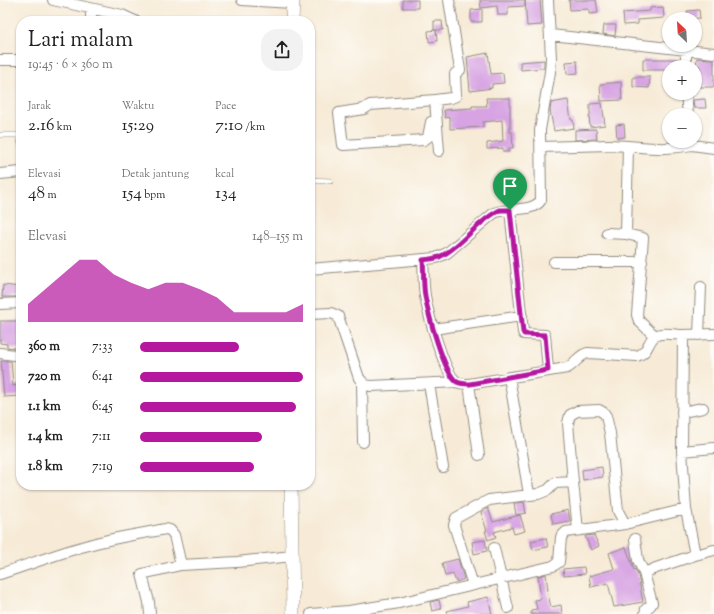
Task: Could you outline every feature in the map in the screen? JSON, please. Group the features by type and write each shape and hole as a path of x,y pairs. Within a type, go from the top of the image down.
{"street":[{"path":"53,0 124,16"},
{"path":"242,0 293,2 292,16"},
{"path":"436,122 431,122 428,136 424,140 343,145 339,113 364,109 370,105 435,100 456,96 455,74 460,70 449,0"},
{"path":"315,269 436,258 452,249 489,216 500,210 535,206 541,200 541,124 550,72 551,35 548,0"},
{"path":"91,9 91,16"},
{"path":"551,35 662,47"},
{"path":"702,51 714,53"},
{"path":"0,60 16,60"},
{"path":"435,100 439,151"},
{"path":"541,147 609,145 663,149 668,148"},
{"path":"702,145 714,148"},
{"path":"626,234 628,146"},
{"path":"0,174 16,172"},
{"path":"510,210 523,332 524,334 545,335 548,370"},
{"path":"607,233 626,234 643,238 637,315 639,321 655,336"},
{"path":"423,260 425,296 433,329 448,371 458,382"},
{"path":"554,262 642,262"},
{"path":"699,335 701,287"},
{"path":"0,304 16,303"},
{"path":"315,314 331,313 338,316 362,382 363,442"},
{"path":"433,329 522,316"},
{"path":"362,382 371,386 458,382 470,384 570,366 578,357 584,354 637,356 644,352 655,336 660,334 714,334"},
{"path":"683,335 682,452 686,509 695,555"},
{"path":"0,353 16,355"},
{"path":"509,377 530,494"},
{"path":"429,384 443,467"},
{"path":"470,384 479,455"},
{"path":"682,412 703,408"},
{"path":"578,530 568,418 572,412 577,411 602,411 606,416 610,433 618,511 625,524"},
{"path":"682,452 714,448"},
{"path":"473,585 454,525 456,518 489,500 542,493 555,484 573,482"},
{"path":"291,490 293,614"},
{"path":"311,614 373,607 501,579 556,564 560,559 561,540 563,534 569,531 625,524 686,509"},
{"path":"0,574 38,560 87,545 166,529 170,530 174,535 181,565"},
{"path":"635,539 638,560 644,573 652,603 646,609 645,614"},
{"path":"494,548 508,608"},
{"path":"644,573 714,550"},
{"path":"150,614 150,602 142,574 181,565 237,562 292,556"}],"lane":[{"path":"0,135 16,135"},
{"path":"315,180 330,181"}],"building":[{"path":"403,0 418,0 418,8 403,8"},
{"path":"480,0 525,0 525,6 508,7 508,15 498,15 497,6 481,8"},
{"path":"525,0 540,0 542,25 527,26"},
{"path":"569,0 596,0 598,13 589,14 589,9 570,10"},
{"path":"663,7 662,18 638,20 638,24 624,25 623,13 650,11 650,8"},
{"path":"482,9 482,22 471,22 471,10"},
{"path":"699,10 699,12 687,12"},
{"path":"434,21 442,21 443,30 434,30"},
{"path":"604,25 616,25 615,36 603,34"},
{"path":"436,30 437,41 429,42 428,31"},
{"path":"488,53 491,74 503,73 504,83 492,84 492,88 470,91 467,57"},
{"path":"697,58 714,59 714,87 702,87 702,60 697,60"},
{"path":"643,59 680,59 662,60 662,70 643,70"},
{"path":"544,60 544,68 521,70 520,62"},
{"path":"577,61 578,73 567,74 566,62"},
{"path":"633,77 650,77 649,88 633,87"},
{"path":"621,82 622,100 601,101 600,84"},
{"path":"486,98 510,98 510,132 512,132 513,148 509,148 509,152 503,152 503,148 487,149 487,143 503,141 502,120 483,122 483,127 450,129 450,117 445,118 444,110 472,108 472,106 487,106"},
{"path":"705,99 706,108 694,108 693,100"},
{"path":"568,100 571,120 573,120 574,128 554,131 550,110 551,103"},
{"path":"602,103 605,125 590,127 590,104"},
{"path":"624,124 625,137 617,138 616,125"},
{"path":"596,129 597,139 575,140 575,130"},
{"path":"3,285 16,286 16,297 2,297"},
{"path":"0,321 16,321 16,348 7,347 7,344 0,343"},
{"path":"1,361 11,361 13,386 16,385 16,396 4,397"},
{"path":"602,467 603,477 583,480 582,470"},
{"path":"524,502 526,513 516,515 514,503"},
{"path":"488,508 493,522 520,515 525,531 514,534 512,527 494,532 496,537 488,540 485,531 487,531 481,512"},
{"path":"568,510 570,521 553,524 551,514"},
{"path":"594,535 599,546 591,550 585,536"},
{"path":"546,538 548,547 533,550 531,541"},
{"path":"485,540 487,551 474,554 472,542"},
{"path":"626,547 634,570 635,569 638,575 643,602 614,607 608,583 591,587 589,576 614,569 609,553"},
{"path":"458,559 464,579 456,582 453,574 445,576 442,563"},
{"path":"584,567 585,574 564,576 563,569"},
{"path":"546,574 547,590 551,607 561,605 562,614 531,614 531,610 537,609 535,600 541,599 538,576"},
{"path":"488,597 492,614 448,614 447,611 468,606 467,602"},
{"path":"439,600 441,609 432,611 430,602"}],"route":[{"path":"500,210 510,210 523,334 545,335 548,370 464,384 458,382 448,371 433,329 425,296 423,260 442,256 489,216 500,210"}]}
